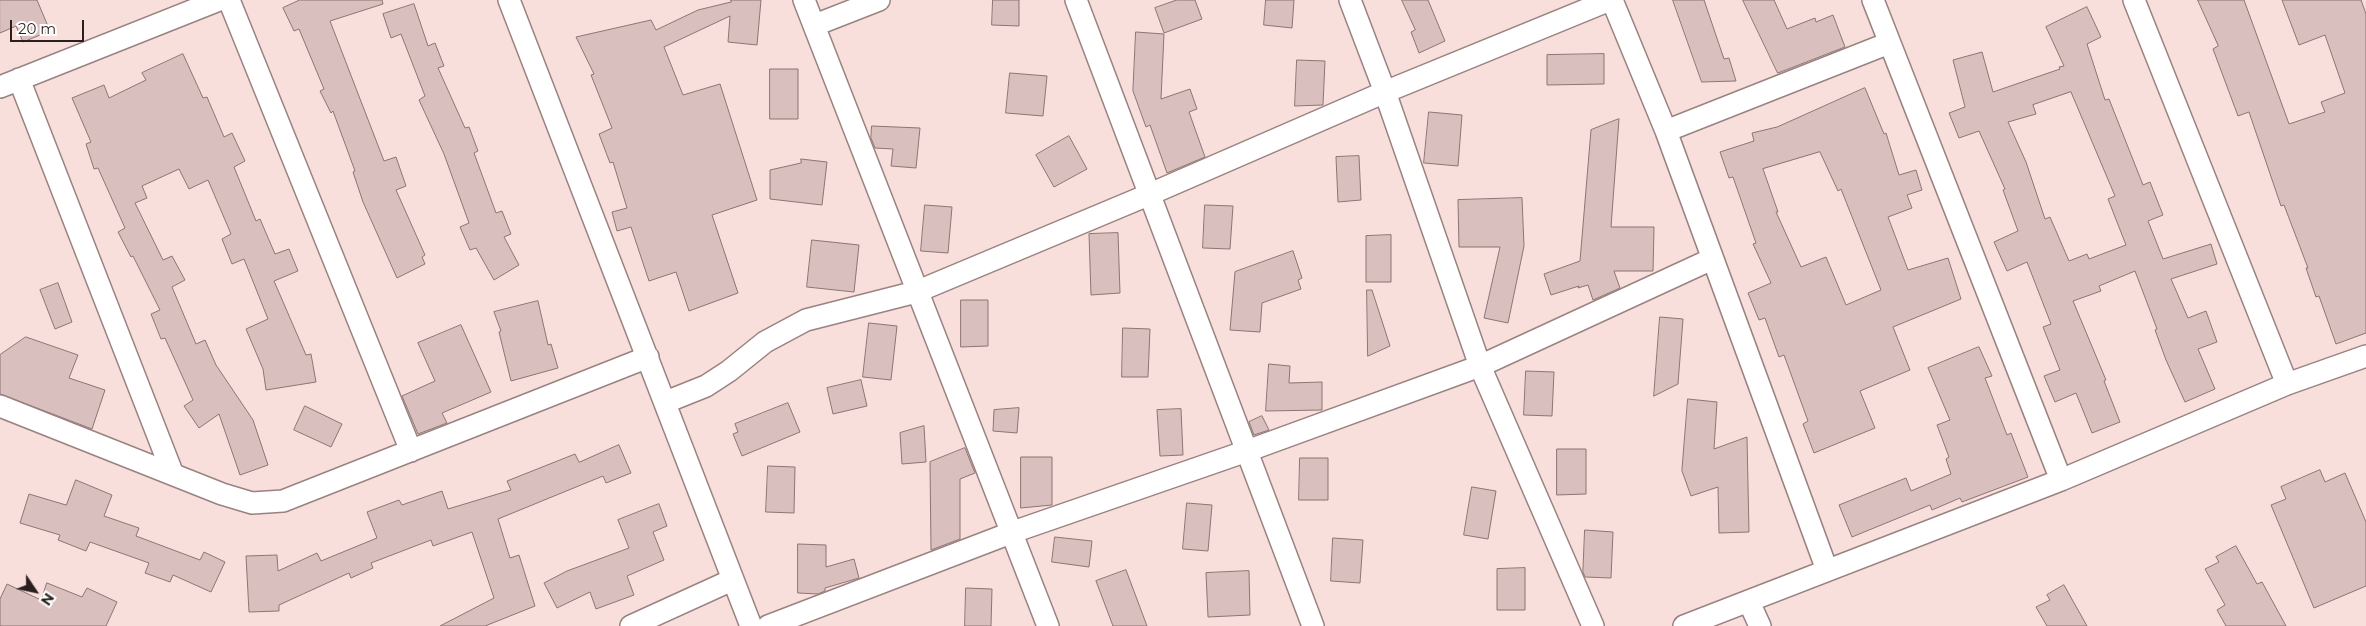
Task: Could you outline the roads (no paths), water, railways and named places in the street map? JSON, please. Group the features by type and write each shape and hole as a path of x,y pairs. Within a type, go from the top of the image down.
{"street":[{"path":"172,472 9,83 219,0"},
{"path":"229,0 411,450"},
{"path":"509,0 666,402 732,580 752,626"},
{"path":"804,0 916,292 1013,532 1048,626"},
{"path":"815,26 879,0"},
{"path":"1076,0 1148,195 1313,626"},
{"path":"1350,0 1385,92 1480,366 1593,626"},
{"path":"666,402 706,386 729,371 765,342 806,320 916,292 1148,195 1385,92 1611,0 1666,132 1827,570"},
{"path":"1873,0 2060,480"},
{"path":"2134,0 2287,384"},
{"path":"1666,132 1889,43"},
{"path":"768,626 1013,532 1247,451 1480,366 1712,258"},
{"path":"1684,626 2060,480 2287,384 2366,356"},
{"path":"0,406 172,472 222,494 252,504 283,501 648,357"},
{"path":"631,626 732,580"},
{"path":"1749,602 1760,626"}]}
